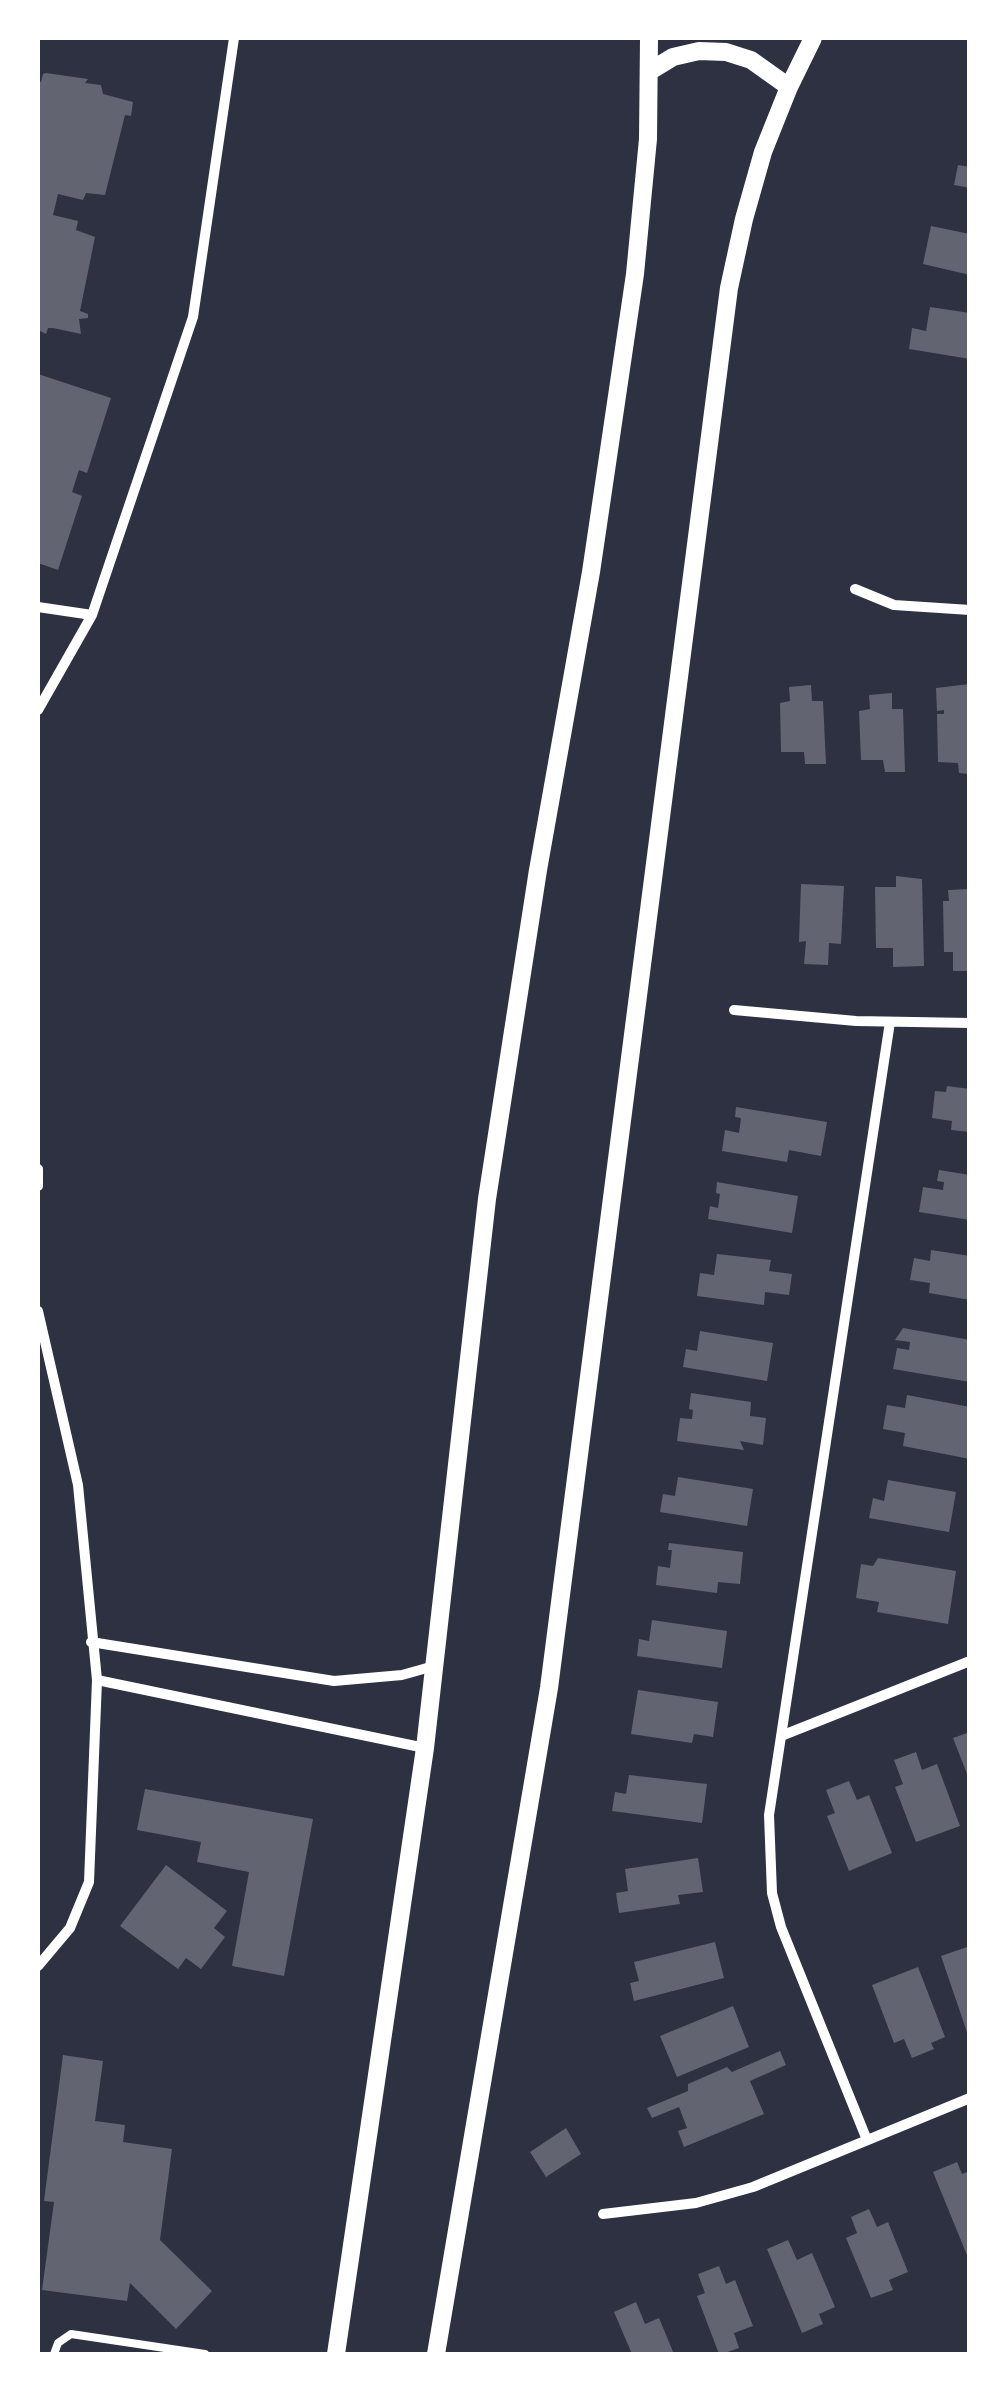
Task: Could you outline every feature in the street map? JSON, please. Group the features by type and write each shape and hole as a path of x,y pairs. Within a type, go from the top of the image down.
{"street":[{"path":"38,710 92,615 193,316 234,38"},
{"path":"336,2354 425,1748 486,1198 591,572 635,274 647,156 649,38"},
{"path":"436,2354 549,1688 729,288 758,169 813,38"},
{"path":"650,71 673,57 699,51 726,52 752,60 789,88"},
{"path":"855,588 894,604 970,610"},
{"path":"38,607 92,615"},
{"path":"734,1010 890,1022 970,1023"},
{"path":"867,2140 792,1962 772,1893 769,1815 890,1022"},
{"path":"38,1169 38,1186"},
{"path":"38,1310 78,1485 97,1680 89,1882 70,1928 38,1966"},
{"path":"91,1642 334,1681 385,1677 434,1666"},
{"path":"782,1736 970,1661"},
{"path":"97,1680 425,1748"},
{"path":"603,2214 696,2202 754,2187 970,2098"}],"lane":[{"path":"54,2354 58,2344 70,2334 205,2354"}],"building":[{"path":"46,73 88,79 85,83 101,85 103,94 133,102 131,116 125,115 105,195 86,193 83,200 58,194 53,215 78,221 76,230 95,237 80,311 88,314 88,318 79,319 81,334 53,328 48,328 46,334 38,330 38,82"},
{"path":"958,165 970,167 970,188 954,185"},
{"path":"931,226 970,234 970,275 923,264"},
{"path":"930,307 970,313 970,359 909,349 912,328 926,331"},
{"path":"38,374 111,398 87,473 79,470 72,492 82,496 58,570 38,563"},
{"path":"970,684 970,774 959,773 958,763 938,762 937,714 944,714 944,710 937,711 936,688"},
{"path":"811,685 812,701 823,701 826,764 805,764 804,752 781,752 780,703 790,701 789,687"},
{"path":"892,693 892,709 903,709 905,772 885,772 883,760 861,760 859,711 870,709 869,695"},
{"path":"896,876 922,879 924,966 893,967 893,948 876,948 875,887 896,887"},
{"path":"801,884 844,886 841,944 829,943 828,965 804,964 806,941 799,942"},
{"path":"970,889 970,971 953,971 953,952 944,952 943,901 949,901 948,890"},
{"path":"947,1086 970,1089 970,1132 951,1130 952,1121 932,1118 935,1091 946,1092"},
{"path":"736,1107 827,1122 821,1156 789,1150 787,1162 722,1151 725,1130 739,1133 741,1118 735,1117"},
{"path":"939,1170 970,1175 970,1220 919,1212 923,1187 943,1190 944,1182 937,1181"},
{"path":"717,1182 798,1196 792,1233 708,1219 710,1206 718,1208"},
{"path":"931,1250 970,1256 970,1300 929,1293 930,1283 910,1280 914,1258 930,1261"},
{"path":"717,1254 771,1260 769,1271 792,1274 789,1295 765,1292 764,1305 697,1296 700,1273 714,1275"},
{"path":"903,1328 970,1340 970,1382 893,1369 897,1348 909,1350 910,1342 895,1340"},
{"path":"700,1331 773,1343 767,1381 683,1367 686,1349 697,1351"},
{"path":"691,1393 751,1402 750,1416 766,1418 763,1445 740,1441 744,1450 677,1441 680,1418 692,1419"},
{"path":"907,1395 970,1407 970,1459 903,1446 905,1433 883,1429 887,1405 905,1408"},
{"path":"678,1477 753,1489 747,1526 660,1512 663,1494 675,1496"},
{"path":"888,1480 956,1492 949,1532 869,1518 873,1498 884,1501"},
{"path":"669,1543 743,1552 740,1584 718,1582 717,1593 656,1585 658,1566 670,1568"},
{"path":"878,1558 956,1571 948,1624 877,1612 879,1602 856,1598 861,1564 873,1566"},
{"path":"652,1620 727,1631 722,1668 637,1656 639,1639 649,1641"},
{"path":"638,1690 718,1702 713,1737 694,1734 692,1743 631,1734"},
{"path":"970,1732 970,1779 969,1779 953,1738"},
{"path":"916,1752 922,1770 937,1764 960,1826 916,1842 895,1787 903,1784 894,1760"},
{"path":"629,1775 707,1784 702,1823 612,1811 615,1792 626,1794"},
{"path":"849,1781 857,1800 869,1795 892,1853 849,1871 827,1816 835,1813 826,1790"},
{"path":"145,1789 313,1819 284,1976 232,1966 249,1872 197,1862 201,1842 137,1830"},
{"path":"698,1858 703,1892 678,1895 680,1904 619,1913 616,1893 628,1891 625,1869"},
{"path":"166,1865 227,1911 214,1928 225,1937 201,1969 186,1958 178,1969 120,1926"},
{"path":"715,1942 724,1978 634,2001 630,1983 639,1981 634,1962"},
{"path":"970,1946 970,2038 969,2038 941,1956"},
{"path":"918,1967 945,2037 931,2043 934,2049 912,2058 904,2039 894,2043 872,1985"},
{"path":"733,2006 749,2047 677,2077 660,2036"},
{"path":"780,2051 786,2065 750,2081 764,2114 684,2147 678,2131 687,2128 679,2107 652,2118 647,2108 688,2091 688,2084 727,2067 732,2072"},
{"path":"63,2055 103,2061 95,2121 125,2125 123,2142 172,2149 160,2240 212,2291 176,2329 130,2283 127,2301 42,2290 54,2202 44,2201"},
{"path":"566,2128 581,2154 546,2177 530,2152"},
{"path":"957,2162 962,2174 970,2171 969,2260 933,2172"},
{"path":"869,2209 877,2227 888,2222 908,2272 889,2280 893,2290 871,2298 846,2238 857,2233 851,2217"},
{"path":"788,2240 797,2260 812,2253 835,2307 819,2314 823,2324 802,2333 767,2249"},
{"path":"719,2266 726,2284 735,2280 753,2326 734,2333 739,2348 722,2354 697,2296 705,2293 698,2274"},
{"path":"636,2302 645,2324 659,2318 674,2354 632,2354 614,2312"}]}
